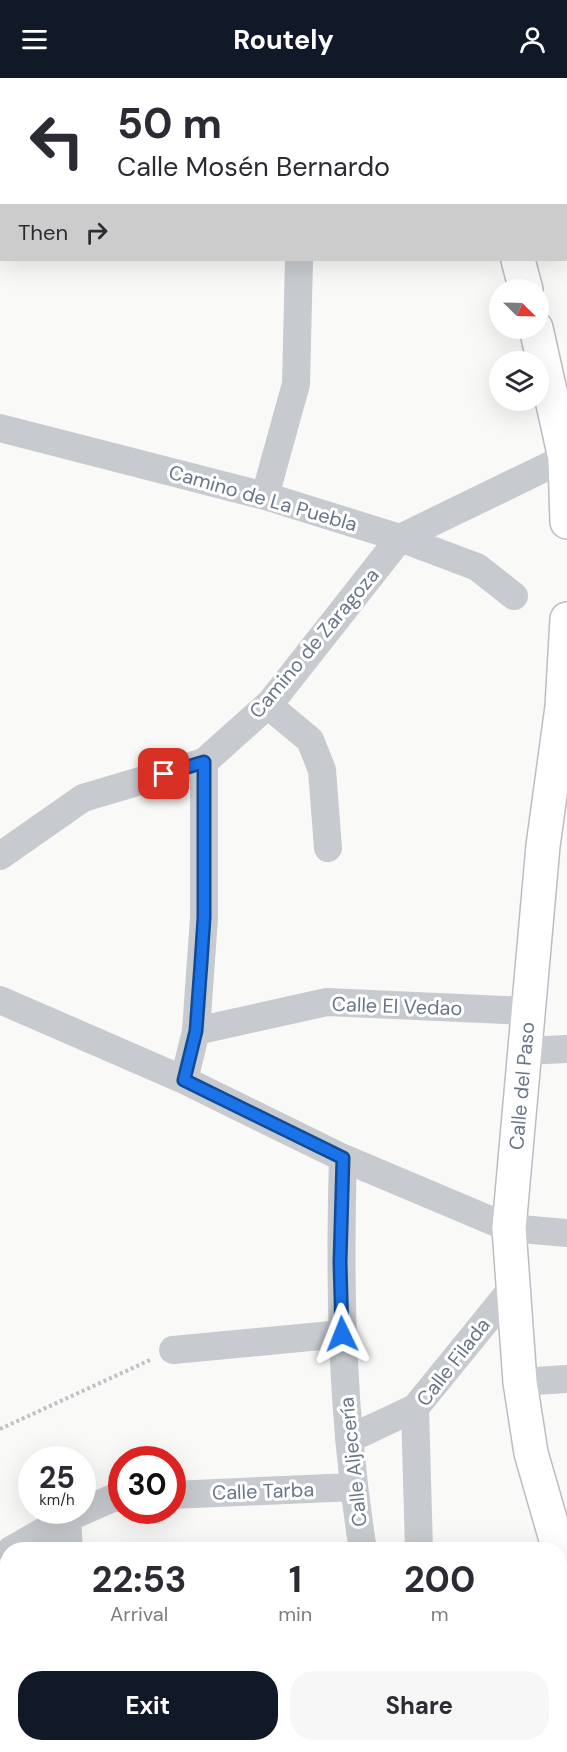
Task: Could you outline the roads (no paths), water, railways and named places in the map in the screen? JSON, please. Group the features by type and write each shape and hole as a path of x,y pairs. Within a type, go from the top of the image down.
{"main road":[{"path":"518,261 523,279"},
{"path":"541,339 557,377 565,458 567,522"},
{"name":"Calle del Paso","path":"556,1542 531,1453 520,1382 509,1228 543,846 565,708 567,619"}],"street":[{"path":"265,496 296,384 299,261"},
{"name":"Camino de La Puebla","path":"0,428 265,496 400,538 477,567 514,596"},
{"name":"Camino de Zaragoza","path":"0,856 83,798 204,762 268,705 400,538 565,458"},
{"path":"268,705 310,740 322,770 328,848"},
{"path":"184,1080 196,1031 204,918 204,762"},
{"path":"0,1000 184,1080 343,1158 509,1228 567,1233"},
{"name":"Calle El Vedao","path":"196,1031 327,1002 529,1011"},
{"path":"525,1051 567,1049"},
{"name":"Calle Aljecería","path":"343,1158 340,1262 342,1334 353,1488 362,1542"},
{"name":"Calle Filada","path":"420,1542 415,1408 512,1290"},
{"path":"173,1350 342,1334"},
{"path":"520,1382 567,1379"},
{"path":"349,1439 415,1408"},
{"name":"Calle Tarba","path":"186,1494 353,1488"},
{"path":"25,1542 56,1524"},
{"path":"67,1524 68,1542"}]}
